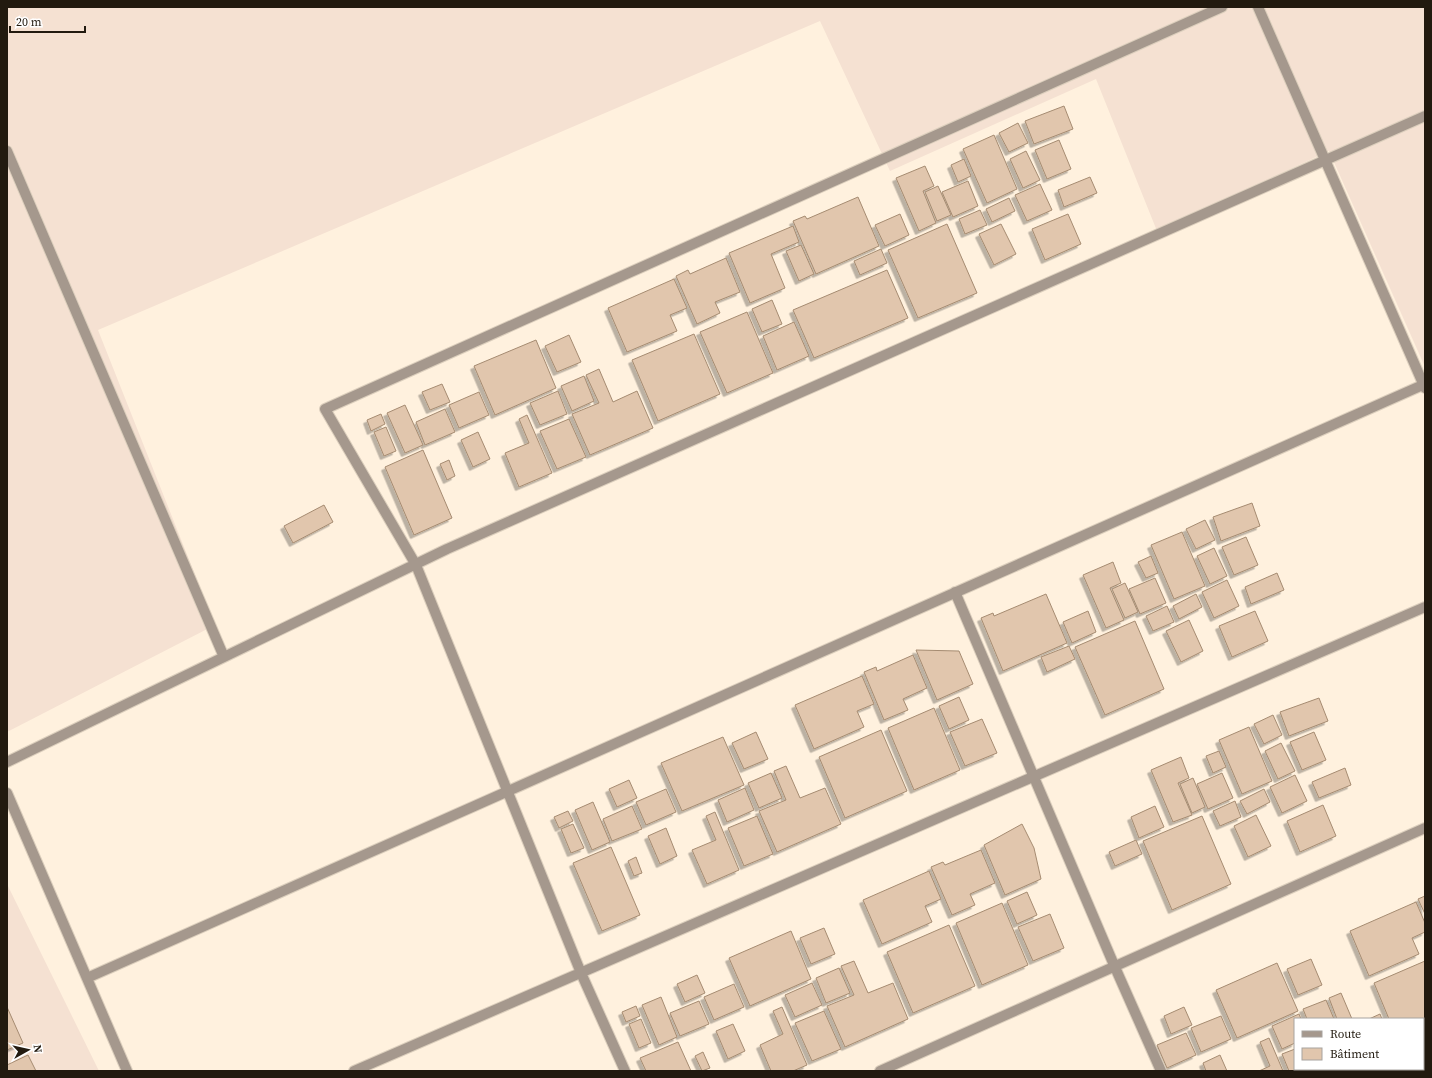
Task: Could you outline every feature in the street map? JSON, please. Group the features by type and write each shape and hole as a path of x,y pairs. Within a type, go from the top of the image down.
{"street":[{"path":"625,1071 581,973 416,565 325,409 1222,7"},
{"path":"87,978 955,592 1425,386 1258,7"},
{"path":"7,762 454,546 1325,162 1425,116"},
{"path":"7,151 224,657"},
{"path":"955,592 1033,777 1161,1071"},
{"path":"354,1071 1425,607"},
{"path":"7,793 127,1071"},
{"path":"880,1071 1114,965 1425,828"}],"shaded area":[{"path":"7,7 1425,7 1425,367 1329,151 1157,231 1096,79 890,171 820,21 98,330 215,625 7,732"},
{"path":"7,884 99,1071 7,1071"}],"building":[{"path":"1064,106 1073,129 1034,144 1025,121"},
{"path":"1018,123 1028,143 1009,152 999,133"},
{"path":"994,135 1017,189 987,203 963,149"},
{"path":"1059,140 1071,169 1047,179 1035,150"},
{"path":"1026,151 1040,180 1023,188 1010,159"},
{"path":"964,159 971,176 958,182 951,165"},
{"path":"925,166 934,186 923,191 936,223 919,231 896,178"},
{"path":"1090,177 1097,193 1064,207 1058,190"},
{"path":"968,181 978,206 953,217 942,192"},
{"path":"1040,184 1052,210 1027,221 1015,195"},
{"path":"938,186 951,215 937,221 925,192"},
{"path":"858,197 879,246 816,274 793,221 805,216 807,219"},
{"path":"1009,198 1015,211 992,222 986,209"},
{"path":"980,210 987,225 965,234 959,219"},
{"path":"900,214 909,235 885,246 875,225"},
{"path":"1068,214 1081,244 1045,260 1032,229"},
{"path":"947,224 977,293 918,318 888,250"},
{"path":"1001,224 1016,254 994,265 979,234"},
{"path":"793,226 799,242 771,254 785,288 750,303 729,253"},
{"path":"801,245 814,274 799,281 786,251"},
{"path":"881,249 887,263 860,275 854,261"},
{"path":"726,258 740,292 715,302 720,313 697,324 676,276 688,270 690,274"},
{"path":"887,270 908,318 814,358 793,310"},
{"path":"674,279 687,308 670,315 677,331 627,352 608,308"},
{"path":"772,300 782,324 762,332 752,309"},
{"path":"747,312 773,373 727,393 700,332"},
{"path":"794,322 809,356 777,370 763,336"},
{"path":"694,334 720,394 658,421 632,360"},
{"path":"569,335 581,362 557,372 545,346"},
{"path":"536,340 556,388 495,415 474,366"},
{"path":"599,369 613,402 637,391 653,428 590,455 572,414 599,403 586,375"},
{"path":"584,376 594,401 572,411 561,386"},
{"path":"442,384 450,402 430,410 422,392"},
{"path":"558,391 567,414 540,425 530,403"},
{"path":"479,392 489,415 459,428 449,405"},
{"path":"405,405 423,445 405,453 387,413"},
{"path":"445,409 455,432 425,445 416,422"},
{"path":"381,414 385,424 371,431 367,420"},
{"path":"527,415 552,473 519,487 505,453 529,443 519,419"},
{"path":"569,419 586,457 557,469 540,431"},
{"path":"386,427 396,451 384,456 374,432"},
{"path":"478,432 490,459 473,467 461,440"},
{"path":"423,450 452,518 414,535 385,467"},
{"path":"449,460 455,476 447,480 440,464"},
{"path":"1252,503 1260,526 1221,541 1213,517"},
{"path":"324,505 333,522 293,543 284,526"},
{"path":"1205,520 1215,540 1196,549 1186,529"},
{"path":"1182,532 1205,586 1174,599 1151,545"},
{"path":"1246,537 1258,565 1234,575 1222,547"},
{"path":"1214,548 1227,576 1210,584 1197,556"},
{"path":"1151,556 1158,573 1146,578 1138,562"},
{"path":"1113,562 1121,583 1110,588 1124,620 1106,628 1083,575"},
{"path":"1277,573 1284,590 1251,604 1245,587"},
{"path":"1155,578 1166,603 1140,614 1129,589"},
{"path":"1227,580 1239,606 1214,618 1202,592"},
{"path":"1125,583 1138,612 1125,618 1112,589"},
{"path":"1046,594 1067,643 1003,671 981,618 993,613 994,616"},
{"path":"1196,594 1202,607 1179,619 1173,606"},
{"path":"1167,606 1174,622 1153,631 1146,616"},
{"path":"1088,611 1096,632 1072,643 1063,622"},
{"path":"1255,611 1268,641 1232,657 1219,626"},
{"path":"1189,620 1203,651 1181,662 1166,631"},
{"path":"1135,621 1164,689 1105,715 1075,647"},
{"path":"1069,646 1075,659 1047,672 1041,657"},
{"path":"916,650 959,651 973,684 937,700"},
{"path":"913,655 927,688 903,699 908,710 884,720 864,672 876,667 877,671"},
{"path":"862,676 874,704 857,711 864,727 814,749 795,705"},
{"path":"959,697 969,720 949,729 939,706"},
{"path":"1319,698 1328,721 1289,736 1280,712"},
{"path":"934,708 960,770 914,790 888,728"},
{"path":"1273,715 1282,735 1264,744 1254,724"},
{"path":"982,719 997,753 965,766 950,732"},
{"path":"1249,727 1272,781 1242,794 1219,740"},
{"path":"881,730 907,791 845,818 819,757"},
{"path":"756,732 768,759 744,769 732,743"},
{"path":"1314,732 1326,760 1302,770 1290,742"},
{"path":"723,737 744,785 682,811 661,763"},
{"path":"1281,743 1295,771 1278,779 1265,751"},
{"path":"1219,751 1226,767 1213,773 1206,756"},
{"path":"1181,757 1189,778 1178,783 1192,815 1173,822 1151,770"},
{"path":"786,766 800,798 825,788 841,824 777,852 759,811 786,800 774,771"},
{"path":"1345,768 1351,785 1319,798 1312,782"},
{"path":"771,773 782,798 759,808 748,783"},
{"path":"1222,773 1233,798 1208,809 1197,784"},
{"path":"1295,775 1307,801 1282,813 1270,787"},
{"path":"1193,778 1205,807 1192,813 1180,784"},
{"path":"629,780 637,798 617,807 609,789"},
{"path":"745,788 754,810 727,822 718,800"},
{"path":"666,789 676,812 646,825 636,802"},
{"path":"1264,789 1270,802 1247,814 1240,801"},
{"path":"1235,801 1241,817 1220,826 1213,811"},
{"path":"593,802 610,842 592,850 575,810"},
{"path":"1323,805 1336,836 1300,852 1287,821"},
{"path":"632,806 642,829 612,841 603,819"},
{"path":"1155,806 1164,827 1139,838 1131,817"},
{"path":"568,811 573,821 559,828 554,817"},
{"path":"715,812 739,870 707,884 692,850 716,840 706,816"},
{"path":"1256,815 1271,846 1248,857 1234,826"},
{"path":"757,816 773,854 744,866 728,828"},
{"path":"1202,816 1231,884 1172,910 1143,841"},
{"path":"573,824 584,848 571,853 561,829"},
{"path":"1022,824 1034,848 1041,879 1005,895 984,845"},
{"path":"666,828 677,856 660,864 648,836"},
{"path":"1136,840 1142,854 1115,866 1109,852"},
{"path":"611,847 640,915 602,931 573,863"},
{"path":"981,850 995,883 970,894 975,905 952,915 931,867 943,862 945,865"},
{"path":"636,857 642,873 634,876 628,861"},
{"path":"929,871 941,899 925,906 932,922 882,944 863,900"},
{"path":"1027,892 1037,915 1017,924 1007,901"},
{"path":"1425,896 1425,914 1418,899"},
{"path":"1416,902 1425,923 1425,932 1412,938 1419,954 1369,976 1350,931"},
{"path":"1002,903 1028,965 982,985 956,923"},
{"path":"1050,914 1064,948 1033,961 1018,927"},
{"path":"949,925 975,986 913,1013 887,952"},
{"path":"824,928 835,954 811,964 800,938"},
{"path":"791,931 811,979 750,1006 729,958"},
{"path":"1311,959 1322,985 1298,995 1287,969"},
{"path":"854,961 868,993 893,983 908,1019 845,1047 827,1006 854,995 841,966"},
{"path":"1425,961 1425,1033 1424,1018 1389,1018 1374,983"},
{"path":"1277,963 1298,1011 1237,1038 1216,990"},
{"path":"839,968 850,993 826,1003 816,978"},
{"path":"697,975 705,993 685,1002 677,984"},
{"path":"812,983 822,1005 795,1017 785,995"},
{"path":"734,984 744,1007 714,1020 704,997"},
{"path":"1341,993 1352,1018 1337,1018 1329,998"},
{"path":"661,997 677,1037 659,1045 642,1005"},
{"path":"1326,1000 1334,1018 1307,1018 1303,1009"},
{"path":"699,1001 709,1024 680,1036 670,1013"},
{"path":"636,1006 640,1016 626,1022 622,1012"},
{"path":"7,1007 23,1043 7,1050"},
{"path":"782,1007 807,1065 793,1071 771,1071 760,1045 783,1034 773,1011"},
{"path":"1184,1007 1192,1025 1171,1034 1164,1016"},
{"path":"824,1011 841,1049 812,1061 795,1023"},
{"path":"1299,1014 1301,1018 1294,1018 1294,1043 1282,1049 1272,1026"},
{"path":"1380,1014 1382,1018 1371,1018"},
{"path":"1221,1016 1231,1039 1201,1052 1191,1028"},
{"path":"641,1019 651,1043 639,1048 629,1024"},
{"path":"733,1024 745,1051 728,1059 716,1031"},
{"path":"1186,1033 1196,1055 1167,1068 1157,1045"},
{"path":"1269,1038 1283,1071 1259,1071 1270,1066 1260,1042"},
{"path":"678,1042 691,1071 646,1071 640,1058"},
{"path":"1294,1049 1294,1070 1324,1071 1289,1071 1282,1054"},
{"path":"703,1052 710,1068 702,1071 695,1056"},
{"path":"28,1055 36,1071 7,1071 7,1065"},
{"path":"1220,1055 1227,1071 1206,1071 1203,1063"},
{"path":"1328,1070 1352,1070 1349,1071"}]}
